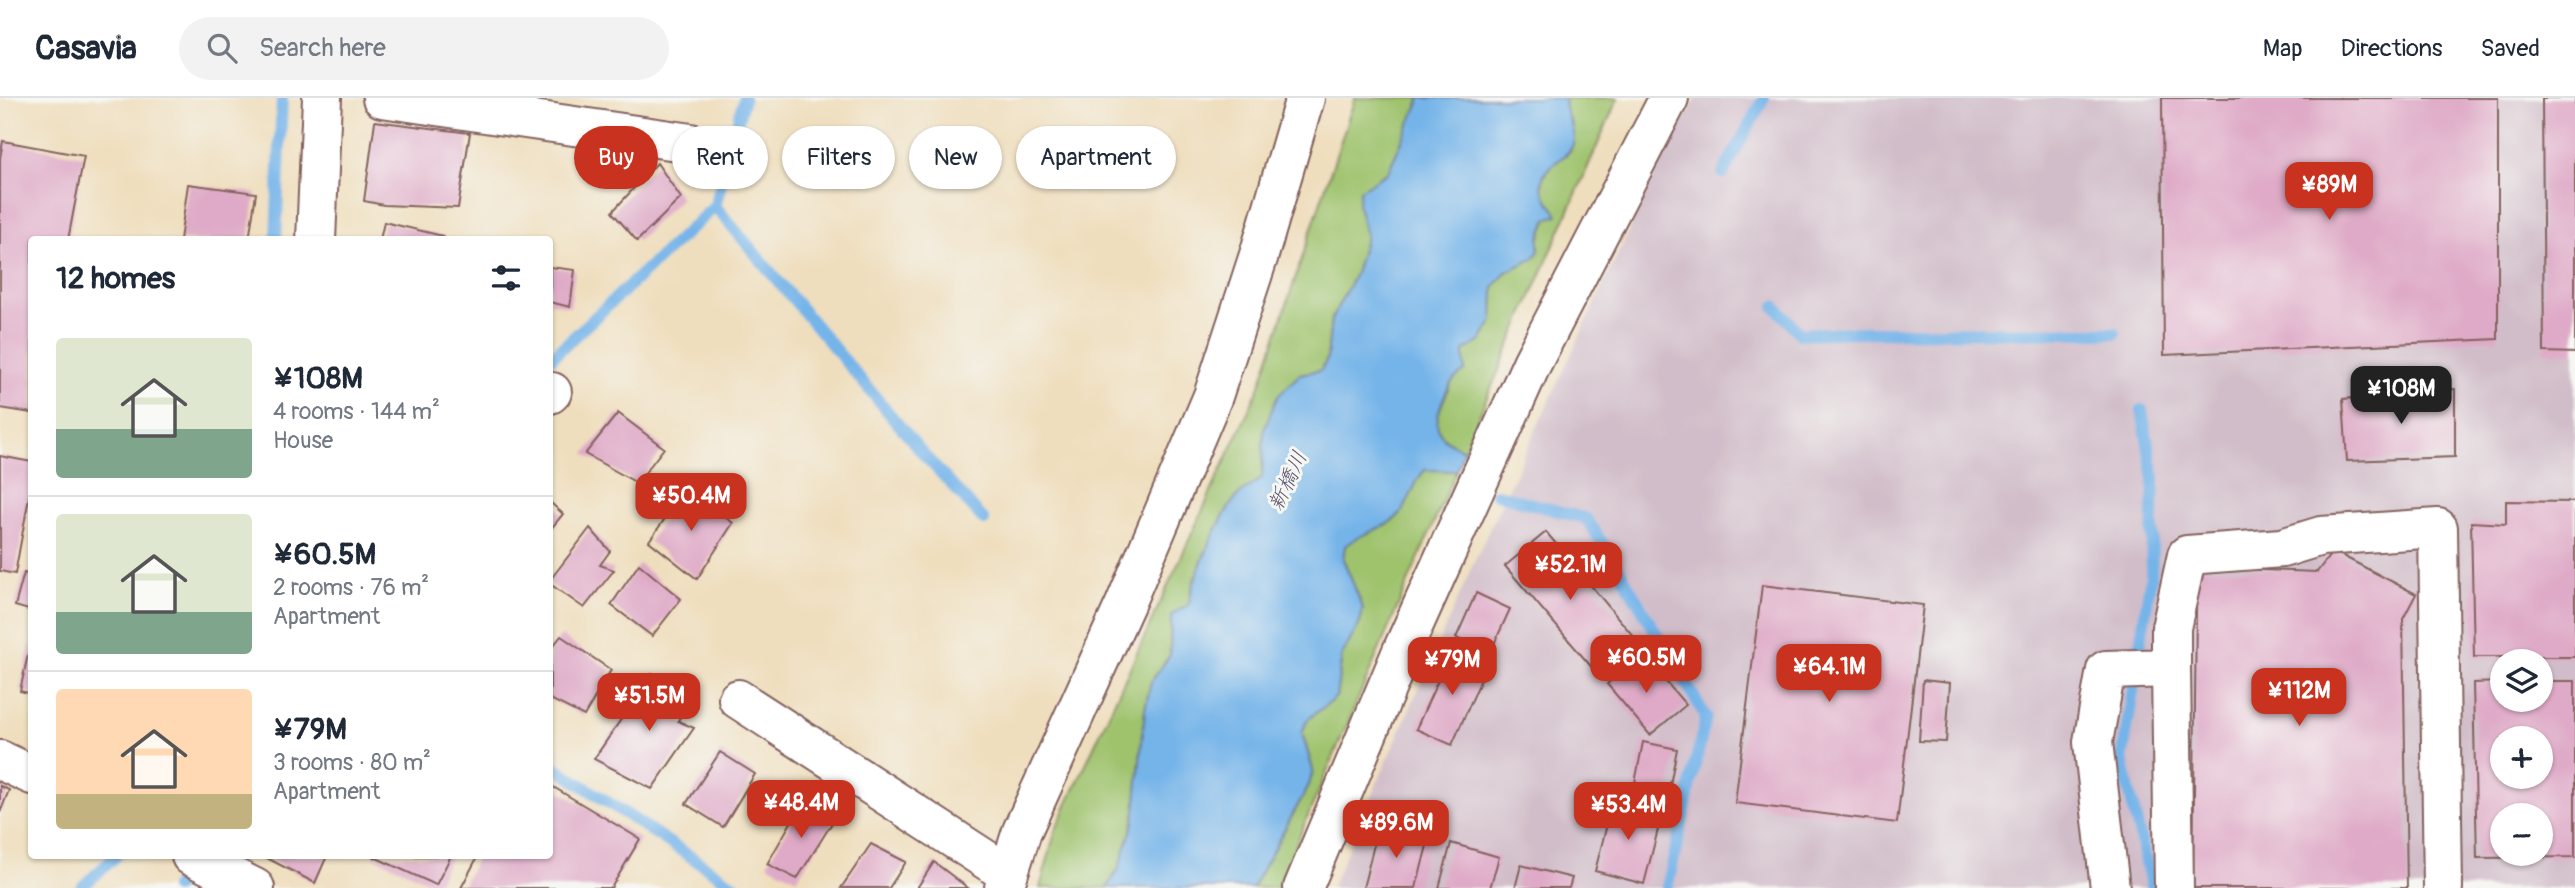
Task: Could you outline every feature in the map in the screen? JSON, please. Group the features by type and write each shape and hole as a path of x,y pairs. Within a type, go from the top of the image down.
{"street":[{"path":"316,236 322,98"},
{"path":"382,98 672,140"},
{"path":"738,699 1006,881 1022,831 1125,604 1213,396 1259,255 1305,98"},
{"path":"1303,888 1402,651 1532,363 1669,98"},
{"path":"2174,888 2150,669 2171,628 2187,555 2283,548 2321,536 2438,528 2444,888"},
{"path":"2110,888 2092,742 2106,670 2150,669"},
{"path":"0,760 28,773"},
{"path":"197,859 255,888"}],"shaded area":[{"path":"1697,98 2575,98 2575,888 1331,888 1475,560 1668,147"}],"green space":[{"path":"1355,98 1421,98 1388,172 1377,179 1358,205 1366,236 1355,274 1331,320 1327,359 1321,370 1300,374 1264,429 1262,478 1242,492 1229,507 1200,565 1189,604 1171,615 1170,655 1151,682 1145,709 1134,822 1119,868 1107,888 1040,888 1056,829 1259,388"},
{"path":"1565,98 1618,98 1464,450 1446,439 1435,421 1464,351 1481,341 1493,320 1494,287 1506,272 1534,258 1539,251 1539,239 1548,219 1542,188 1543,176 1571,150 1572,125 1563,107"},
{"path":"1425,469 1456,471 1277,888 1252,888 1309,785 1313,770 1302,733 1307,720 1336,697 1342,655 1360,623 1363,608 1343,559 1344,546 1395,519"}],"water":[{"name":"新橋川","path":"1421,98 1565,98 1565,109 1574,139 1568,152 1542,179 1544,194 1558,215 1547,219 1539,239 1539,251 1534,258 1506,272 1494,287 1493,320 1481,341 1464,351 1465,371 1450,384 1442,402 1437,420 1439,432 1464,450 1456,471 1425,470 1395,519 1345,546 1343,559 1363,608 1360,623 1342,655 1336,697 1307,720 1302,733 1313,770 1309,785 1252,888 1107,888 1119,868 1134,822 1145,709 1151,682 1170,655 1171,615 1189,604 1201,565 1229,507 1242,492 1262,478 1264,429 1277,397 1300,374 1321,370 1327,359 1331,320 1355,274 1366,236 1358,205 1360,190 1388,172"}],"building":[{"path":"2162,98 2498,98 2498,339 2164,355"},
{"path":"2542,98 2575,98 2575,353 2544,352"},
{"path":"375,121 470,133 458,208 384,205 364,201"},
{"path":"3,141 84,156 69,236 28,236 28,412 0,408 0,158"},
{"path":"658,164 672,189 681,198 637,241 612,212 633,189 658,189"},
{"path":"188,184 256,193 250,236 181,236"},
{"path":"384,222 443,236 381,236"},
{"path":"553,267 575,270 570,307 553,303"},
{"path":"2455,389 2455,457 2347,461 2343,399"},
{"path":"618,413 664,448 637,483 585,454"},
{"path":"0,456 28,461 28,503 15,574 0,571"},
{"path":"687,488 733,523 697,579 649,541"},
{"path":"2506,501 2575,502 2575,657 2553,657 2553,649 2490,649 2490,657 2474,657 2471,522 2506,524"},
{"path":"553,505 563,514 553,526"},
{"path":"590,528 610,551 600,565 614,570 584,608 553,586 553,576"},
{"path":"1546,532 1635,638 1595,671 1505,566"},
{"path":"2333,551 2416,594 2403,619 2407,888 2193,888 2196,608 2184,567 2317,572"},
{"path":"639,564 681,599 652,636 611,605"},
{"path":"24,573 28,574 28,610 15,606"},
{"path":"1762,585 1923,605 1897,823 1735,803"},
{"path":"1476,593 1510,609 1490,653 1456,638"},
{"path":"561,636 611,670 584,716 553,700 553,646"},
{"path":"1452,649 1487,666 1452,745 1416,729"},
{"path":"28,654 28,693 20,691"},
{"path":"1642,654 1686,705 1650,735 1607,684"},
{"path":"652,674 692,692 678,721 694,728 652,789 594,759"},
{"path":"1923,680 1950,683 1946,742 1919,741"},
{"path":"2553,681 2575,681 2575,857 2553,857 2553,803 2490,803 2490,858 2477,858 2473,683 2490,682 2490,712 2553,712"},
{"path":"1643,742 1677,749 1668,795 1634,788"},
{"path":"720,752 755,774 723,827 686,804"},
{"path":"0,786 9,790 0,813"},
{"path":"553,787 640,839 611,888 461,888 476,859 553,859"},
{"path":"804,800 835,818 797,879 767,864"},
{"path":"1613,801 1662,814 1644,884 1595,871"},
{"path":"1379,825 1429,838 1416,888 1363,888"},
{"path":"1451,843 1499,857 1490,888 1439,888"},
{"path":"871,844 906,862 889,888 841,888"},
{"path":"269,859 326,859 315,883"},
{"path":"379,859 449,859 436,885"},
{"path":"934,862 968,888 917,888"},
{"path":"1521,865 1572,878 1569,888 1515,888"}],"waterway":[{"path":"276,236 282,98"},
{"path":"553,356 715,206 744,98"},
{"path":"1723,173 1764,98"},
{"path":"715,206 925,456 984,520"},
{"path":"1775,306 1800,334 2115,333"},
{"path":"2142,410 2154,478 2151,576 2122,760 2152,888"},
{"path":"1496,494 1587,519 1706,717 1667,888"},
{"path":"553,766 738,888"},
{"path":"81,888 113,859"},
{"path":"175,888 196,864"}]}
